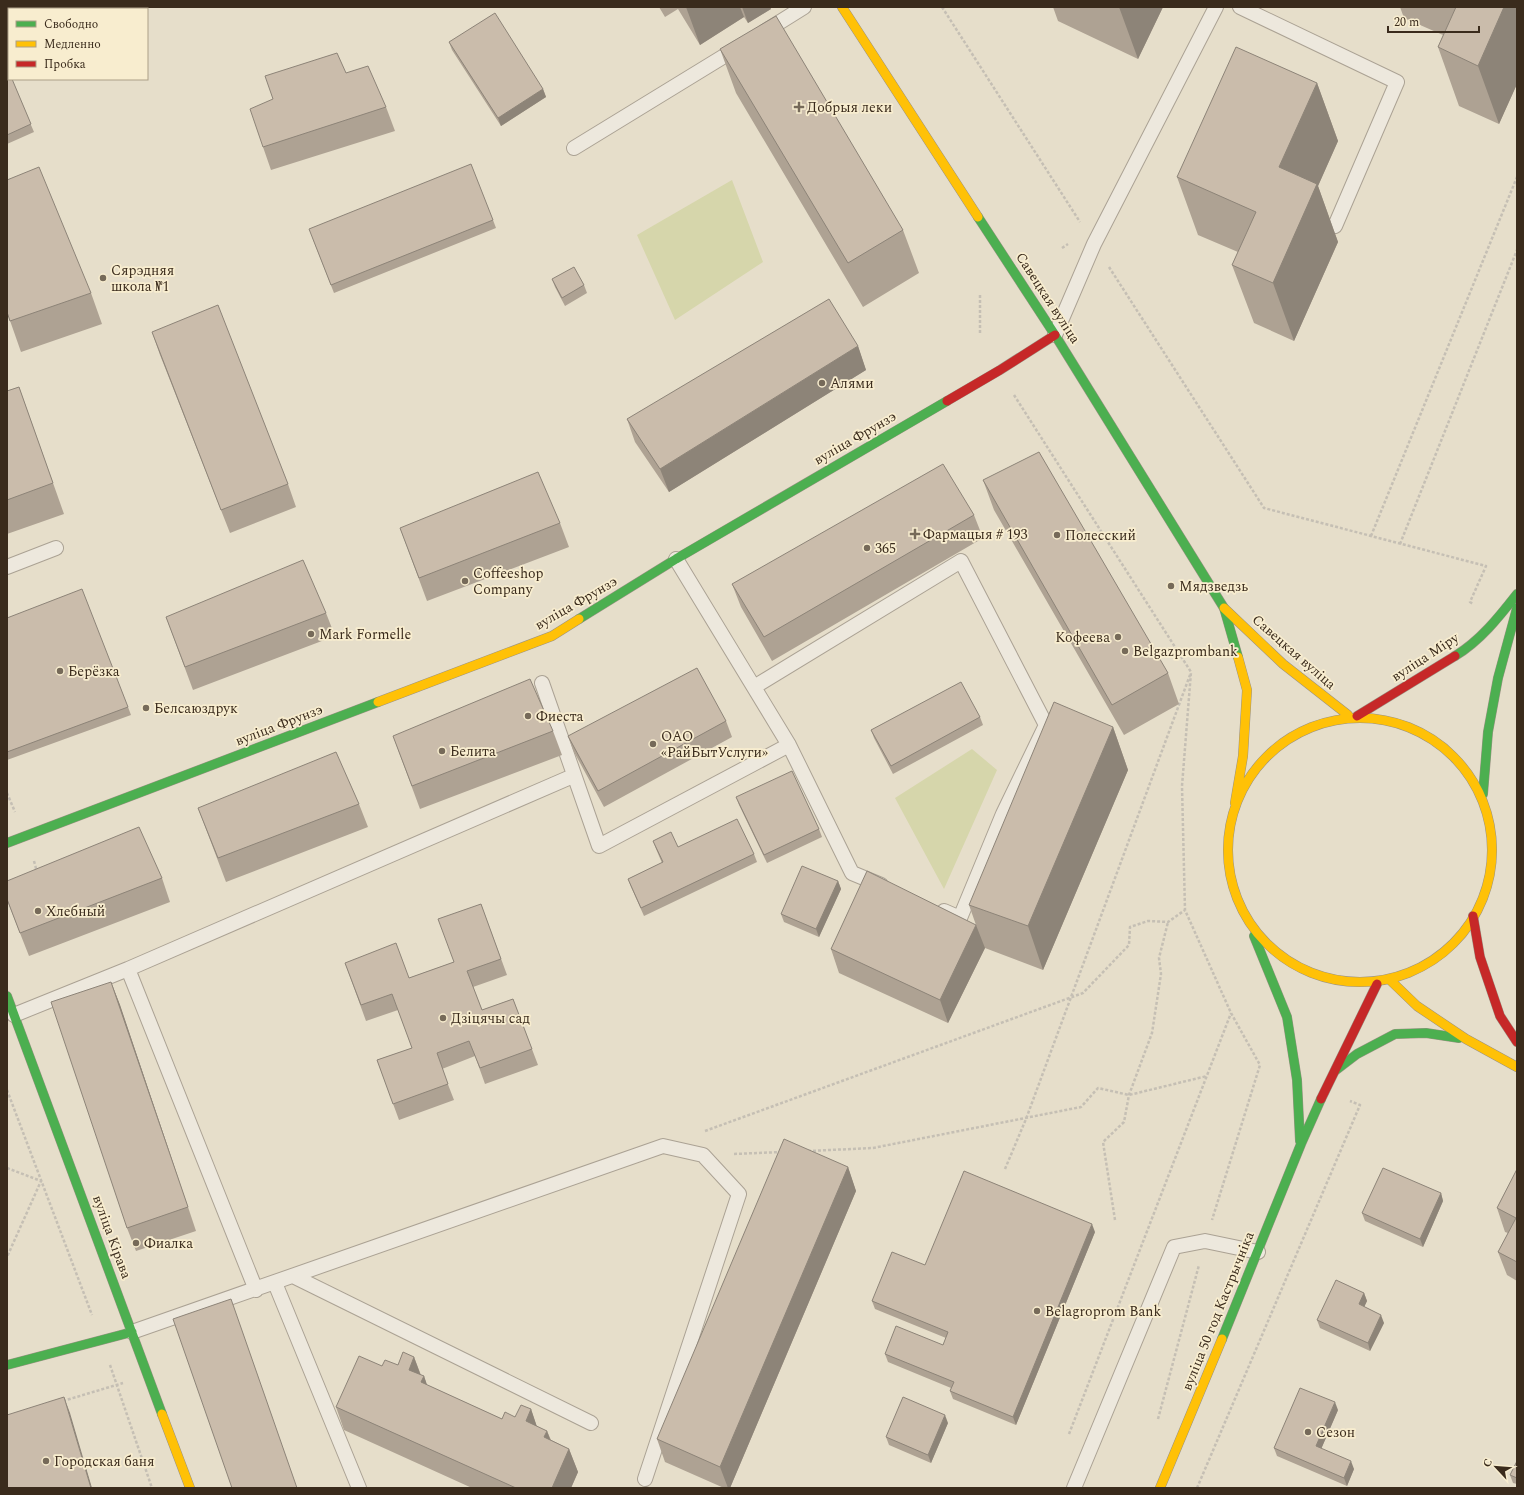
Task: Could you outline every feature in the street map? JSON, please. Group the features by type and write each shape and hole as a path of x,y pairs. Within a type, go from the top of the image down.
{"main road":[{"name":"Савецкая вуліца","path":"842,7 1055,335 1224,608 1283,664 1352,716"},
{"name":"вуліца Фрунзэ","path":"7,843 552,636 676,559 1000,370 1055,335"},
{"name":"вуліца Міру","path":"1352,716 1467,649 1501,615 1517,594"},
{"name":"Савецкая вуліца","path":"1224,608 1247,690 1243,756 1228,833 1228,866 1236,901 1250,925"},
{"path":"1250,925 1275,952 1297,967 1331,979 1356,985 1377,984 1390,980 1409,973 1432,961 1473,916 1487,888 1492,867 1490,820 1483,794 1490,724 1498,678 1517,608"},
{"path":"1235,803 1271,751 1299,733 1327,721 1352,716 1396,722 1428,736 1454,756 1483,794"},
{"path":"1473,916 1480,957 1500,1016 1517,1042"},
{"name":"вуліца 50 год Кастрычніка","path":"1250,925 1287,1017 1297,1080 1301,1144"},
{"path":"1390,980 1417,1006 1466,1040 1517,1066"},
{"name":"вуліца 50 год Кастрычніка","path":"1160,1488 1301,1144 1332,1074 1377,984"},
{"name":"вуліца Кірава","path":"7,996 190,1488"},
{"path":"1332,1074 1357,1054 1395,1034 1426,1033 1466,1040"},
{"path":"7,1365 132,1332"}],"lane":[{"path":"574,148 804,7"},
{"path":"1055,335 1094,244 1216,7"},
{"path":"1240,7 1397,82 1335,226"},
{"path":"7,567 56,548"},
{"path":"676,559 789,745 852,873 895,891"},
{"path":"754,687 961,561 1046,725 1003,814 960,918 931,906"},
{"path":"542,683 573,776 599,846 789,745"},
{"path":"14,1015 128,969 573,776"},
{"path":"128,969 256,1290"},
{"path":"132,1332 256,1290 663,1146 703,1155 739,1194 645,1479"},
{"path":"1074,1488 1174,1247 1205,1241 1258,1252"},
{"path":"293,1276 591,1423"},
{"path":"275,1283 359,1488"}],"path":[{"path":"942,7 1264,508 1486,566"},
{"path":"1371,536 1517,177"},
{"path":"1400,544 1517,250"},
{"path":"980,295 980,335"},
{"path":"1014,395 1191,672 1182,786 1185,910 1231,1013 1260,1065 1205,1241 1157,1421"},
{"path":"1005,1169 1026,1119 1191,672"},
{"path":"700,1132 1083,993 1129,945 1130,927 1148,921 1168,922 1185,910"},
{"path":"1115,1220 1103,1142 1124,1122 1129,1095 1152,1033 1161,974 1159,958 1168,922"},
{"path":"1068,1436 1231,1013"},
{"path":"803,1151 873,1148 1081,1107 1098,1088 1129,1095 1207,1076"},
{"path":"7,1090 101,1340 152,1488"},
{"path":"1197,1488 1360,1105"},
{"path":"703,1155 788,1152"},
{"path":"7,1168 41,1181"},
{"path":"7,1257 41,1181"},
{"path":"58,1402 117,1385 148,1374"}],"green space":[{"path":"732,180 763,262 675,320 637,235"},
{"path":"972,749 997,770 944,889 895,798"}],"building":[{"path":"1456,7 1504,7 1478,66 1438,47"},
{"path":"495,13 543,89 498,118 449,42"},
{"path":"776,16 903,230 848,263 720,49"},
{"path":"1236,47 1317,83 1279,167 1317,184 1273,283 1232,265 1256,212 1177,177"},
{"path":"337,53 346,73 368,66 386,107 263,147 250,109 273,99 265,76"},
{"path":"7,69 8,80 12,80 31,124 7,135"},
{"path":"471,164 493,220 331,285 309,229"},
{"path":"39,167 91,293 10,321 7,312 7,180"},
{"path":"574,267 584,285 562,298 552,279"},
{"path":"829,299 858,346 660,469 627,419"},
{"path":"218,305 288,484 221,510 152,332"},
{"path":"19,387 53,483 7,500 7,391"},
{"path":"1039,452 1168,673 1112,705 983,480"},
{"path":"943,464 974,515 764,637 732,584"},
{"path":"538,472 560,523 419,578 400,528"},
{"path":"303,560 326,613 185,667 166,617"},
{"name":"Берёзка","path":"82,589 128,707 7,752 7,618"},
{"name":"ОАО «РайБытУслуги»","path":"697,668 726,721 598,791 568,736"},
{"path":"530,679 553,731 412,786 393,736"},
{"path":"961,682 980,717 891,766 871,730"},
{"path":"1054,702 1113,727 1028,926 969,905"},
{"path":"336,752 359,804 218,858 198,808"},
{"path":"792,771 819,829 764,855 736,797"},
{"path":"737,819 754,854 641,908 628,879 663,862 653,841 671,832 678,847"},
{"path":"139,827 162,878 20,933 7,899 7,881"},
{"path":"802,866 838,881 816,929 781,914"},
{"path":"867,871 976,925 940,1000 831,949"},
{"name":"Дзіцячы сад","path":"481,904 501,959 467,971 482,1010 513,999 532,1049 480,1068 469,1041 437,1053 448,1084 393,1104 377,1060 412,1048 392,994 361,1005 345,963 396,943 409,978 454,962 438,919"},
{"path":"111,982 188,1207 127,1228 51,1002"},
{"path":"784,1139 848,1167 720,1467 657,1439"},
{"path":"1383,1168 1441,1193 1420,1239 1362,1213"},
{"path":"1517,1169 1517,1262 1498,1252 1516,1218 1497,1208"},
{"path":"964,1171 1092,1224 1013,1417 950,1391 954,1382 885,1354 896,1326 943,1345 948,1332 872,1301 892,1252 925,1265"},
{"path":"1336,1280 1364,1293 1359,1304 1381,1315 1368,1343 1317,1320"},
{"path":"231,1299 297,1488 232,1488 173,1319"},
{"path":"403,1352 414,1357 409,1370 424,1376 421,1382 502,1419 505,1412 515,1417 521,1405 531,1409 526,1421 547,1431 544,1437 569,1449 552,1488 516,1488 336,1407 359,1356 382,1366 385,1360 398,1365"},
{"name":"Сезон","path":"1300,1388 1335,1402 1316,1446 1351,1461 1344,1478 1274,1448"},
{"name":"Городская баня","path":"64,1397 91,1488 7,1488 7,1415"},
{"path":"903,1397 945,1415 928,1455 886,1437"},
{"path":"1517,1461 1517,1478 1510,1475"}],"traffic: fast":[{"path":"978,217 1055,335 1224,608 1238,657"},
{"path":"579,619 676,559 947,401"},
{"path":"1455,656 1481,636 1517,594"},
{"path":"1483,794 1488,732 1498,678 1517,608"},
{"path":"7,843 378,702"},
{"path":"1254,936 1287,1017 1297,1080 1300,1141"},
{"path":"7,996 162,1414"},
{"path":"1336,1070 1357,1054 1395,1034 1426,1033 1459,1038"},
{"path":"1222,1339 1301,1144 1321,1099"},
{"path":"7,1365 132,1332"}],"traffic: slow":[{"path":"842,7 978,217"},
{"path":"1224,608 1283,664 1348,715"},
{"path":"378,702 552,636 579,619"},
{"path":"1235,803 1243,756 1247,690 1238,657"},
{"path":"1347,718 1373,718 1398,723 1422,733 1444,748 1462,766 1477,788 1487,812 1492,837 1492,850 1490,876 1487,888 1477,912 1462,934 1444,952 1422,967 1398,977 1373,982 1347,982 1322,977 1298,967 1276,952 1258,934 1243,912 1233,888 1228,863 1228,837 1233,812 1243,788 1258,766 1276,748 1298,733 1322,723 1347,718"},
{"path":"1390,980 1417,1006 1466,1039 1517,1067"},
{"path":"1160,1488 1222,1339"},
{"path":"162,1414 190,1488"}],"traffic: jam":[{"path":"947,401 1055,335"},
{"path":"1357,716 1455,656"},
{"path":"1473,916 1480,957 1500,1016 1517,1042"},
{"path":"1321,1099 1377,984"}],"place":[{"name":"Добрыя леки","path":"799,107"},
{"name":"Сярэдняя школа №1","path":"103,278"},
{"name":"Алями","path":"822,383"},
{"name":"Фармацыя # 193","path":"915,534"},
{"name":"Полесский","path":"1057,535"},
{"name":"365","path":"867,548"},
{"name":"Coffeeshop Company","path":"465,581"},
{"name":"Мядзведзь","path":"1171,586"},
{"name":"Mark Formelle","path":"311,634"},
{"name":"Кофеева","path":"1118,637"},
{"name":"Belgazprombank","path":"1125,651"},
{"name":"Берёзка","path":"60,671"},
{"name":"Белсаюздрук","path":"146,708"},
{"name":"Фиеста","path":"528,716"},
{"name":"ОАО «РайБытУслуги»","path":"653,744"},
{"name":"Белита","path":"442,751"},
{"name":"Хлебный","path":"38,911"},
{"name":"Дзіцячы сад","path":"443,1018"},
{"name":"Фиалка","path":"136,1243"},
{"name":"Belagroprom Bank","path":"1037,1311"},
{"name":"Сезон","path":"1308,1432"},
{"name":"Городская баня","path":"46,1461"}]}
